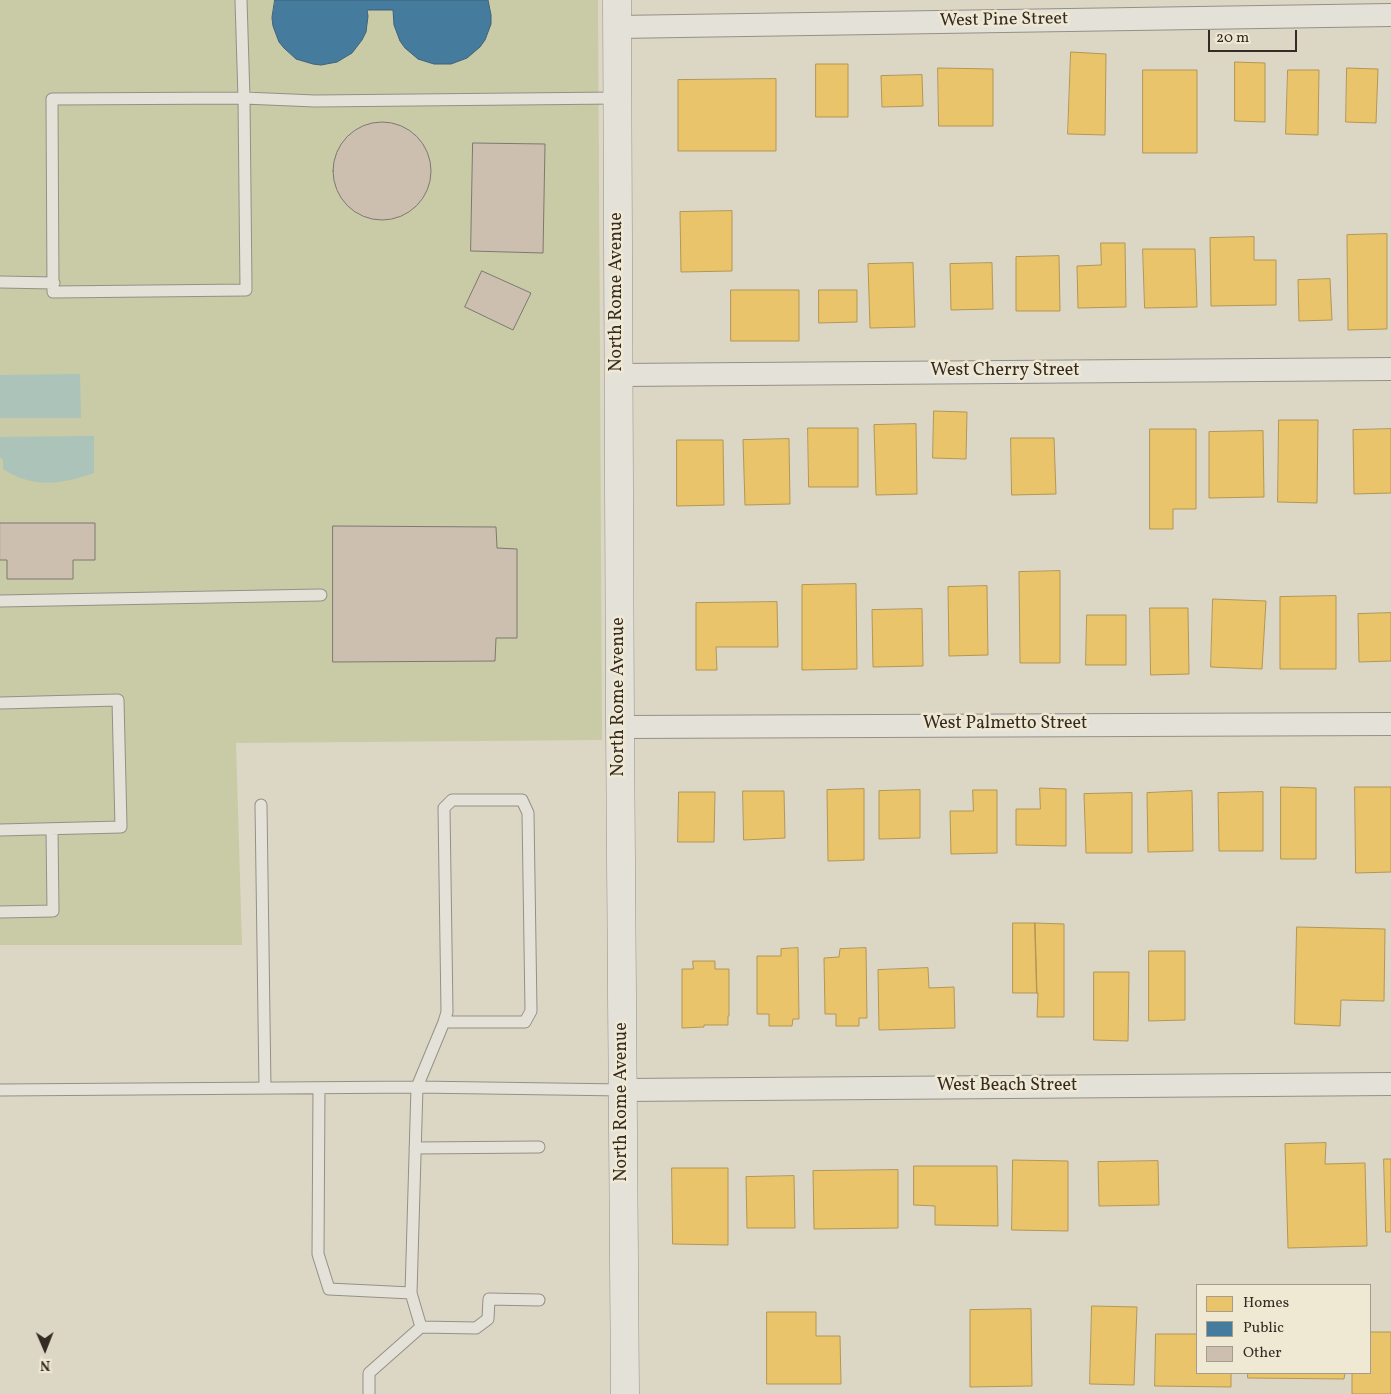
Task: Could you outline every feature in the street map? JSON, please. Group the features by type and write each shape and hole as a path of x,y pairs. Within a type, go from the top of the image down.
{"street":[{"name":"North Rome Avenue","path":"617,0 625,1394"},
{"name":"West Pine Street","path":"617,27 1391,15"},
{"name":"West Cherry Street","path":"619,375 1391,369"},
{"name":"West Palmetto Street","path":"620,726 1391,724"},
{"name":"West Beach Street","path":"623,1090 1391,1084"}],"lane":[{"path":"241,0 244,98 246,290 53,292 52,100 244,98 314,101 617,98"},
{"path":"0,282 54,283"},
{"path":"0,601 321,595"},
{"path":"0,703 118,700 121,827 0,830"},
{"path":"421,1327 411,1293 417,1087 447,1012 444,808 452,800 522,800 528,813 531,1011 525,1022 444,1022"},
{"path":"261,805 265,1088"},
{"path":"0,912 53,911 52,829"},
{"path":"0,1090 417,1087 623,1090"},
{"path":"319,1088 318,1254 329,1289 411,1293"},
{"path":"415,1148 539,1147"},
{"path":"369,1394 369,1373 421,1327 476,1328 488,1319 489,1299 539,1300"}],"green space":[{"path":"0,0 598,0 602,740 236,743 242,945 0,945"}],"shaded area":[{"path":"80,374 81,418 0,418 0,375"},
{"path":"94,436 94,473 71,480 48,483 26,480 3,469 3,459 0,458 0,437"}],"building: Homes":[{"path":"1071,52 1106,54 1105,135 1068,134"},
{"path":"1235,62 1265,63 1265,122 1235,121"},
{"path":"816,64 848,64 848,117 816,117"},
{"path":"938,68 993,69 993,126 939,126"},
{"path":"1347,68 1378,69 1376,123 1346,122"},
{"path":"1143,70 1197,70 1197,153 1143,153"},
{"path":"1288,70 1319,70 1318,135 1286,134"},
{"path":"922,75 923,106 882,107 881,76"},
{"path":"776,79 776,151 678,151 678,80"},
{"path":"732,211 732,271 681,272 680,212"},
{"path":"1387,234 1387,329 1348,330 1347,235"},
{"path":"1254,237 1254,260 1276,260 1276,305 1211,306 1210,238"},
{"path":"1101,243 1125,243 1126,307 1078,308 1077,266 1101,265"},
{"path":"1143,249 1195,249 1197,307 1145,308"},
{"path":"1059,256 1060,311 1016,311 1016,257"},
{"path":"913,263 915,327 870,328 868,264"},
{"path":"992,263 993,309 951,310 950,264"},
{"path":"1330,279 1332,320 1299,321 1298,280"},
{"path":"731,290 799,290 799,341 731,341"},
{"path":"819,290 857,290 857,322 819,323"},
{"path":"934,411 967,412 966,459 933,458"},
{"path":"1279,420 1318,420 1317,503 1278,502"},
{"path":"916,424 917,494 876,495 874,425"},
{"path":"808,428 858,428 858,487 809,487"},
{"path":"1150,429 1196,429 1196,509 1173,509 1173,529 1150,529"},
{"path":"1391,429 1391,493 1354,494 1353,430"},
{"path":"1263,431 1264,497 1209,498 1209,432"},
{"path":"1011,438 1054,438 1056,494 1012,495"},
{"path":"789,439 790,504 745,505 743,440"},
{"path":"677,440 723,440 724,505 677,506"},
{"path":"1060,571 1060,663 1020,663 1019,572"},
{"path":"856,584 857,669 802,670 802,585"},
{"path":"987,586 988,655 949,656 948,587"},
{"path":"1336,596 1336,669 1280,669 1280,597"},
{"path":"1213,599 1266,601 1262,669 1211,667"},
{"path":"777,602 778,647 716,647 717,670 696,670 696,603"},
{"path":"1150,608 1188,608 1189,674 1151,675"},
{"path":"922,609 923,666 873,667 872,610"},
{"path":"1391,613 1391,661 1359,662 1358,614"},
{"path":"1087,615 1126,615 1126,665 1086,665"},
{"path":"1281,787 1316,788 1316,859 1281,859"},
{"path":"1355,787 1391,787 1391,872 1356,873"},
{"path":"1040,788 1066,789 1066,846 1016,845 1016,809 1040,809"},
{"path":"864,789 864,860 828,861 827,790"},
{"path":"920,790 920,838 879,839 879,791"},
{"path":"973,790 997,790 997,853 951,854 950,811 973,811"},
{"path":"743,791 784,791 785,838 744,840"},
{"path":"1192,791 1193,851 1148,852 1147,793"},
{"path":"679,792 715,792 714,842 678,842"},
{"path":"1263,792 1263,851 1219,851 1218,793"},
{"path":"1132,793 1132,853 1086,853 1084,794"},
{"path":"1013,923 1035,923 1037,993 1013,993"},
{"path":"1035,923 1064,924 1064,1017 1037,1017 1038,993"},
{"path":"1297,927 1385,929 1384,1001 1341,1000 1340,1026 1295,1024"},
{"path":"798,948 799,1019 793,1019 792,1026 769,1026 769,1014 757,1014 757,956 781,956 781,949"},
{"path":"866,948 867,1018 859,1018 859,1026 836,1026 836,1014 825,1014 824,958 839,957 840,949"},
{"path":"1149,951 1185,951 1185,1020 1149,1021"},
{"path":"693,961 715,961 715,969 729,969 728,1025 704,1025 704,1027 682,1028 682,969 693,969"},
{"path":"928,968 929,988 954,987 955,1028 879,1030 878,970"},
{"path":"1094,972 1129,972 1128,1041 1094,1040"},
{"path":"1326,1143 1325,1164 1365,1163 1367,1246 1288,1248 1285,1144"},
{"path":"1384,1159 1391,1159 1391,1232 1386,1232"},
{"path":"1013,1160 1068,1161 1068,1231 1012,1230"},
{"path":"1158,1161 1159,1205 1099,1206 1098,1162"},
{"path":"914,1166 997,1166 998,1226 935,1225 935,1206 914,1205"},
{"path":"672,1168 728,1168 728,1245 673,1244"},
{"path":"898,1170 898,1228 814,1229 813,1171"},
{"path":"794,1176 795,1228 747,1228 746,1177"},
{"path":"1092,1306 1137,1307 1134,1385 1090,1384"},
{"path":"1031,1309 1032,1386 970,1387 970,1310"},
{"path":"767,1312 816,1312 816,1336 840,1336 841,1384 767,1384"},
{"path":"1371,1332 1391,1332 1391,1394 1352,1394 1352,1374 1371,1374"},
{"path":"1156,1334 1196,1334 1196,1374 1231,1374 1231,1387 1155,1386"},
{"path":"1248,1374 1345,1374 1344,1379 1248,1378"}],"building: Public":[{"path":"275,0 488,0 491,24 485,40 467,58 451,64 434,64 418,59 405,48 394,25 393,10 367,10 366,32 352,53 337,62 321,65 296,59 279,42 272,18"}],"building: Other":[{"path":"382,122 401,125 417,136 428,152 431,171 428,190 417,206 401,217 382,220 363,217 347,206 336,190 333,171 336,152 347,136 363,125"},
{"path":"473,143 545,144 543,253 471,251"},
{"path":"482,271 531,293 513,330 465,307"},
{"path":"0,523 95,523 95,560 73,560 73,579 7,579 7,560 0,560"},
{"path":"333,526 496,527 497,548 517,549 517,638 496,638 495,661 333,662"}]}
